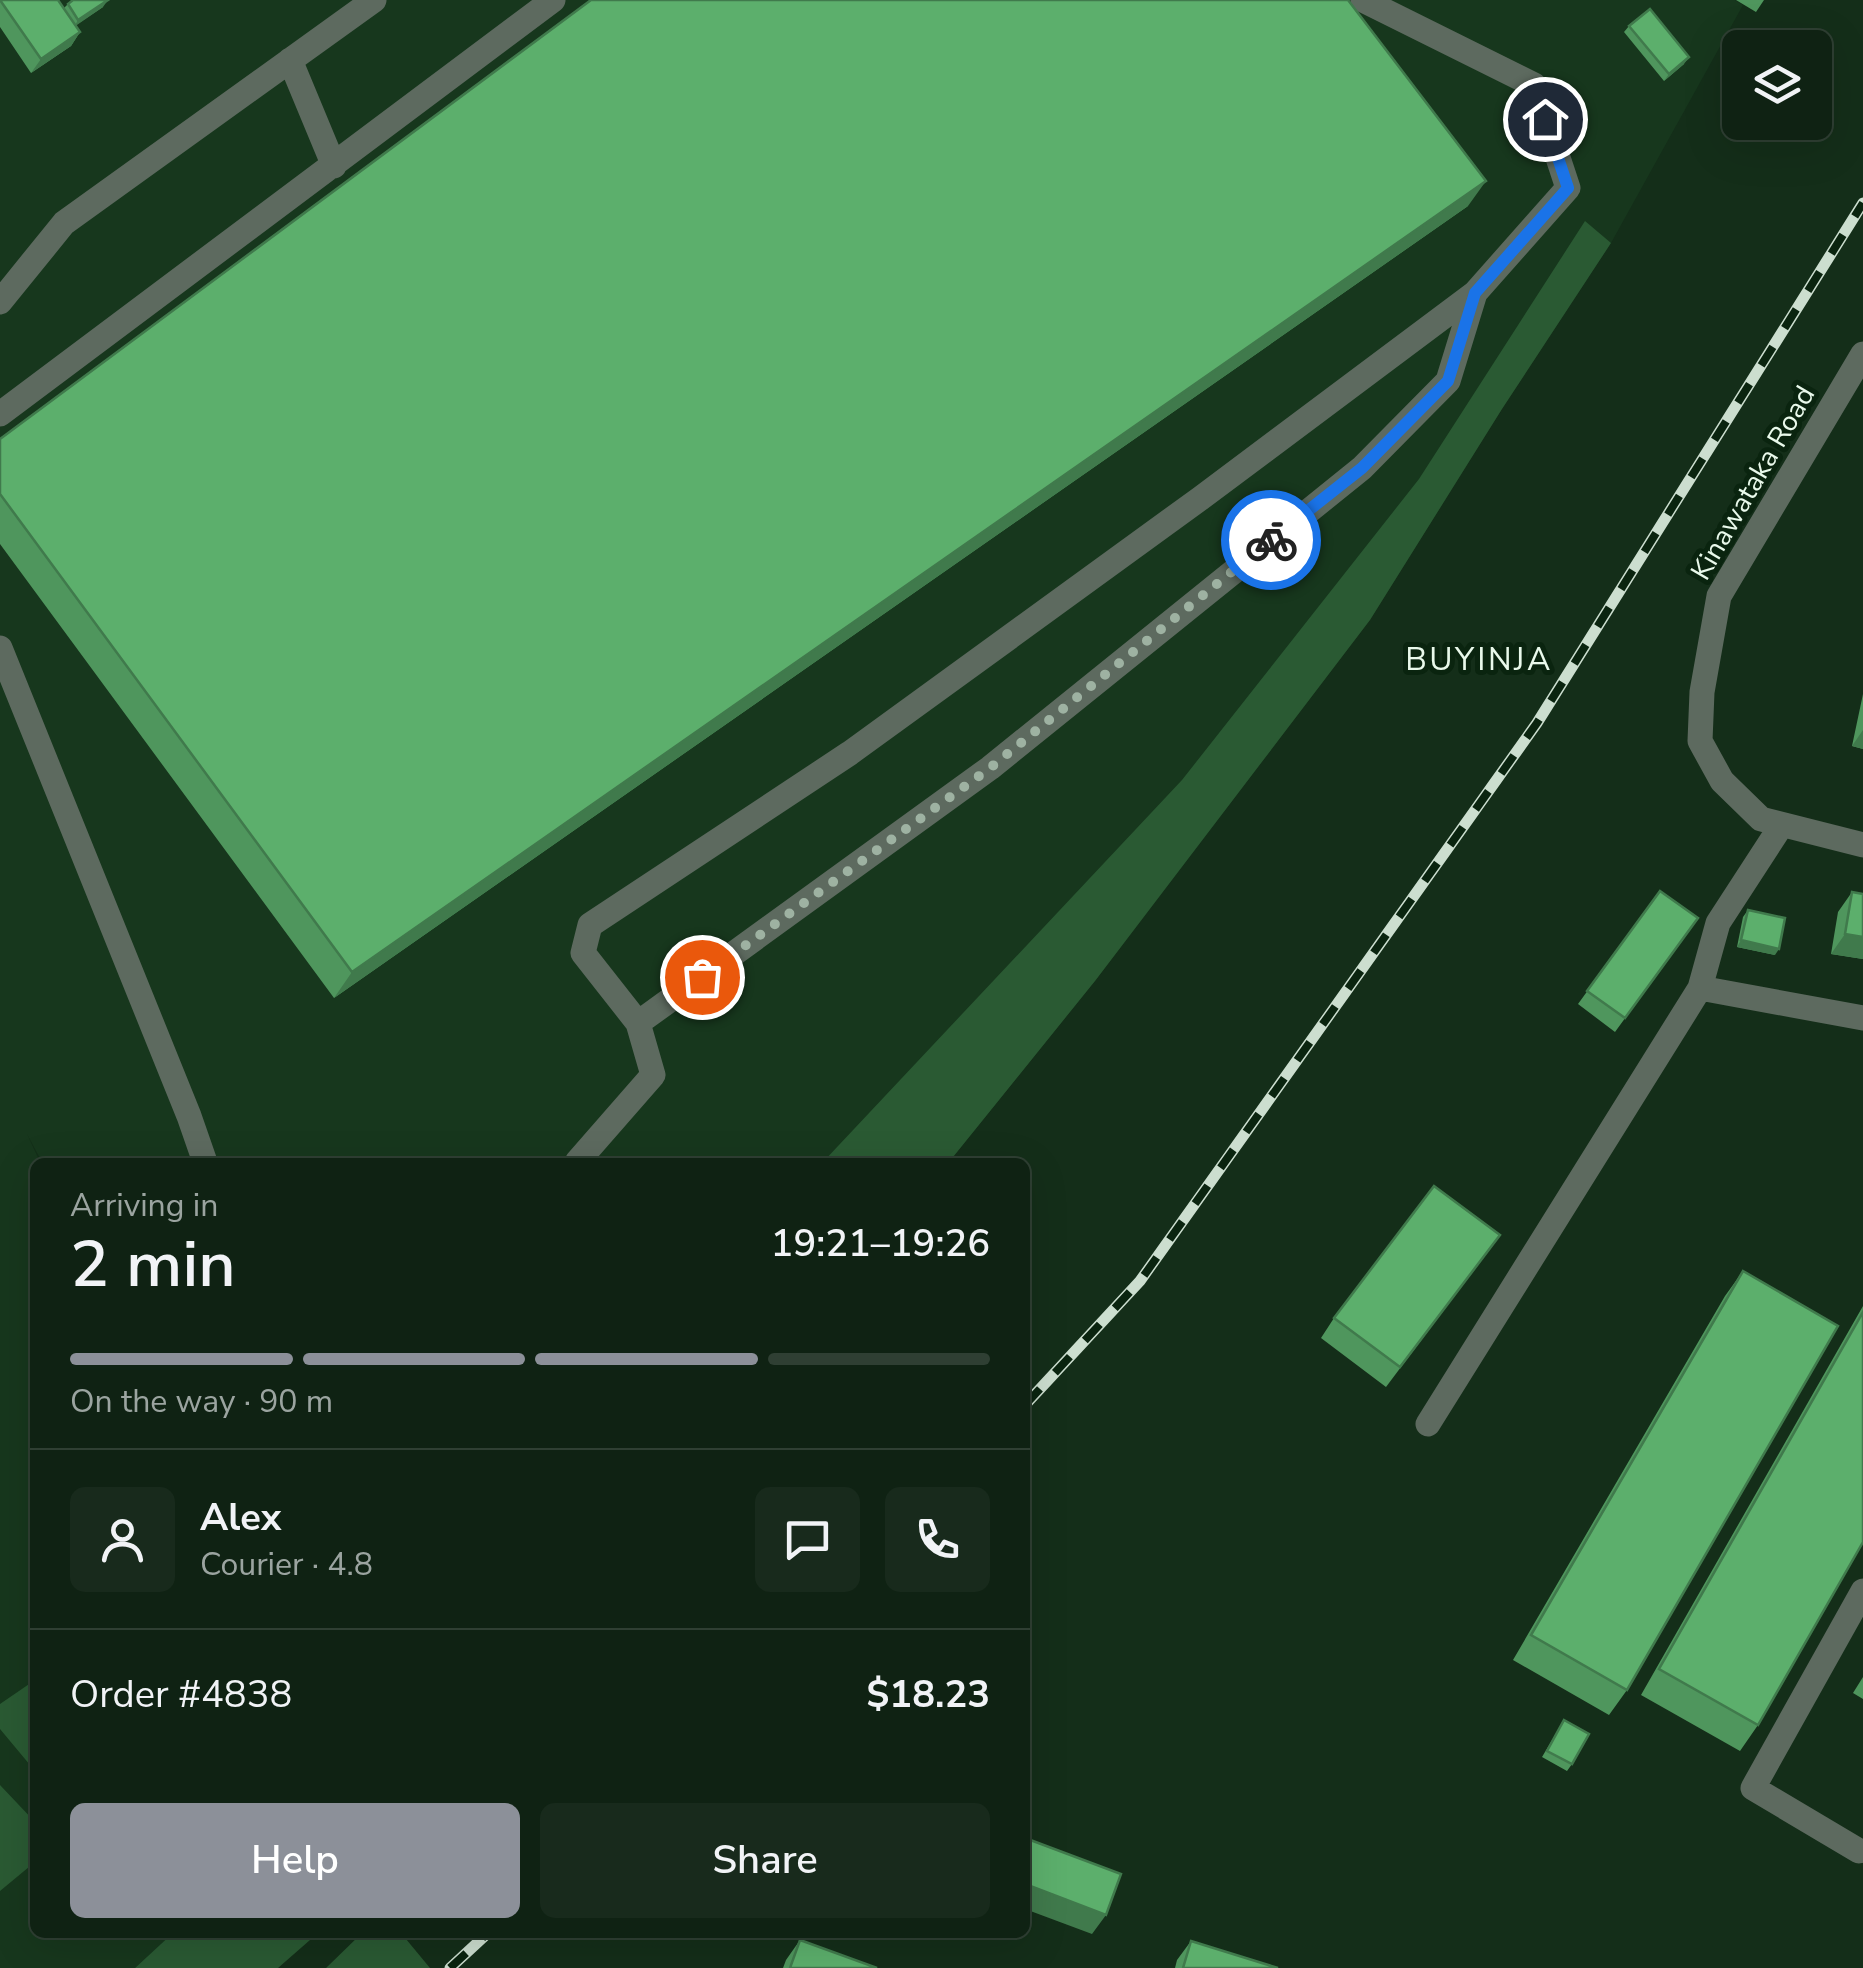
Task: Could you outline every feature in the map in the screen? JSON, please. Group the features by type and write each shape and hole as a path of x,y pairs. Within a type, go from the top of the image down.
{"street":[{"path":"0,302 64,223 374,0"},
{"path":"0,414 553,0"},
{"path":"580,1158 653,1076 638,1024 582,954 590,925 850,753 1475,293 1568,188 1534,85 1363,0"},
{"path":"290,60 334,166"},
{"path":"638,1024 990,768 1362,468 1448,381 1475,293"},
{"name":"Kinawataka Road","path":"1863,354 1720,596 1702,692 1700,741 1722,782 1761,818 1863,845"},
{"path":"0,648 203,1158"},
{"path":"1428,1424 1700,988 1718,923 1781,826"},
{"path":"1700,988 1863,1018"},
{"path":"1859,1850 1752,1788 1863,1591"}],"shaded area":[{"path":"0,0 1735,0 1743,5 1729,30 1722,30 1722,43 1611,243 1370,620 1095,981 952,1158 40,1158 27,1134 38,1158 30,1158 30,1938 168,1938 135,1968 0,1968"},
{"path":"1585,221 1611,243 1370,620 1095,981 952,1158 827,1158 1182,780 1419,479"},
{"path":"30,1683 30,1765 0,1729 0,1704"},
{"path":"0,1785 30,1817 30,1866 0,1891"},
{"path":"168,1938 312,1938 278,1968 135,1968"},
{"path":"357,1938 405,1938 430,1968 326,1968"}],"building":[{"path":"0,0 58,0 80,32 41,59"},
{"path":"73,0 108,0 78,20 68,4"},
{"path":"591,0 1348,0 1486,181 352,972 0,494 0,439"},
{"path":"1650,9 1689,57 1669,74 1629,26"},
{"path":"1660,891 1698,918 1625,1018 1587,991"},
{"path":"1852,892 1863,894 1863,937 1845,934"},
{"path":"1748,910 1785,918 1779,949 1741,940"},
{"path":"1434,1186 1500,1235 1400,1367 1334,1318"},
{"path":"1743,1271 1838,1326 1627,1690 1531,1635"},
{"path":"1863,1312 1863,1542 1758,1725 1659,1669"},
{"path":"1564,1720 1589,1734 1572,1764 1547,1751"},
{"path":"1030,1840 1121,1874 1106,1915 1030,1886"},
{"path":"800,1940 877,1968 790,1968"},
{"path":"1191,1941 1278,1968 1183,1968"}],"railway":[{"path":"1030,1400 1140,1281 1537,723 1863,203"},
{"path":"450,1968 482,1938"}],"way so far":[{"path":"702,977 990,768 1271,540"}],"district":[{"name":"BUYINJA","path":"1479,659"}],"route":[{"path":"1271,540 1362,468 1448,381 1475,293 1568,188 1545,119"}]}
